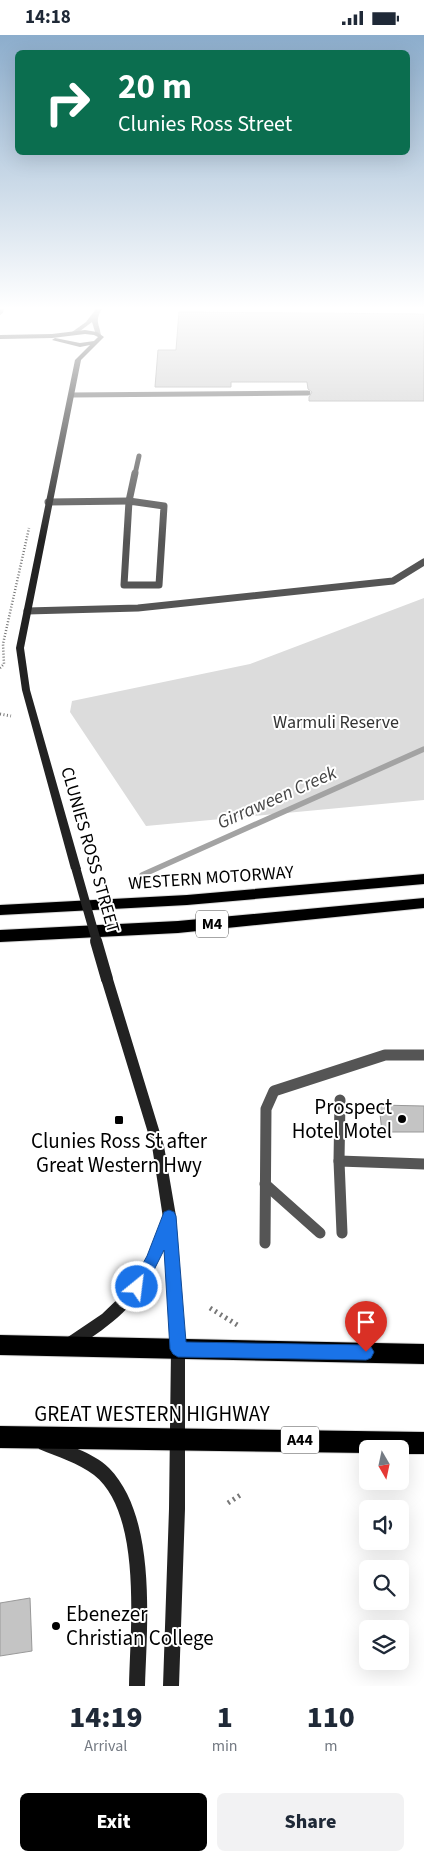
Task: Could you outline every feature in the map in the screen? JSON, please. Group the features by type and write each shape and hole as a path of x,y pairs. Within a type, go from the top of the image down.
{"highway":[{"name":"WESTERN MOTORWAY","path":"0,909 187,900 424,879"},
{"name":"M4","path":"0,936 178,927 424,903"},
{"path":"0,1345 424,1354"},
{"name":"GREAT WESTERN HIGHWAY","path":"0,1437 424,1443"}],"street":[{"name":"CLUNIES ROSS STREET","path":"73,386 20,648 21,666 33,717 107,979 158,1145 169,1216 177,1310 178,1349 177,1509 171,1686"},
{"path":"66,1346 102,1322 137,1287 154,1258 169,1216"},
{"path":"28,1438 71,1454 104,1475 121,1499 133,1535 138,1565 137,1686"}],"lane":[{"path":"71,395 308,393"},
{"path":"48,502 129,503 158,503 164,506 160,584 157,586 124,585 129,503 139,456"},
{"path":"27,611 138,608 393,581 424,562"},
{"path":"265,1243 266,1109 274,1091 385,1055 424,1055"},
{"path":"340,1100 339,1161 342,1233"},
{"path":"339,1161 424,1164"},
{"path":"265,1184 320,1233"}],"path":[{"path":"0,715 11,716"},
{"path":"210,1308 239,1326"},
{"path":"228,1503 242,1494"}],"green space":[{"name":"Warmuli Reserve","path":"424,598 424,800 146,826 70,712 72,701 250,664"}],"building":[{"path":"155,386 231,386 231,387"},
{"path":"308,386 424,386 424,401 309,401 312,392"},
{"name":"Prospect Hotel Motel","path":"379,1105 424,1106 424,1132 382,1132"},
{"path":"30,1598 32,1651 0,1656 0,1603"}],"waterway":[{"name":"Girraween Creek","path":"142,875 424,749"}],"place":[{"name":"Prospect Hotel Motel","path":"402,1119"},
{"name":"Clunies Ross St after Great Western Hwy","path":"119,1120"},
{"name":"Ebenezer Christian College","path":"56,1626"}],"route":[{"path":"137,1287 154,1258 169,1216 177,1310 178,1349 366,1352"}]}
